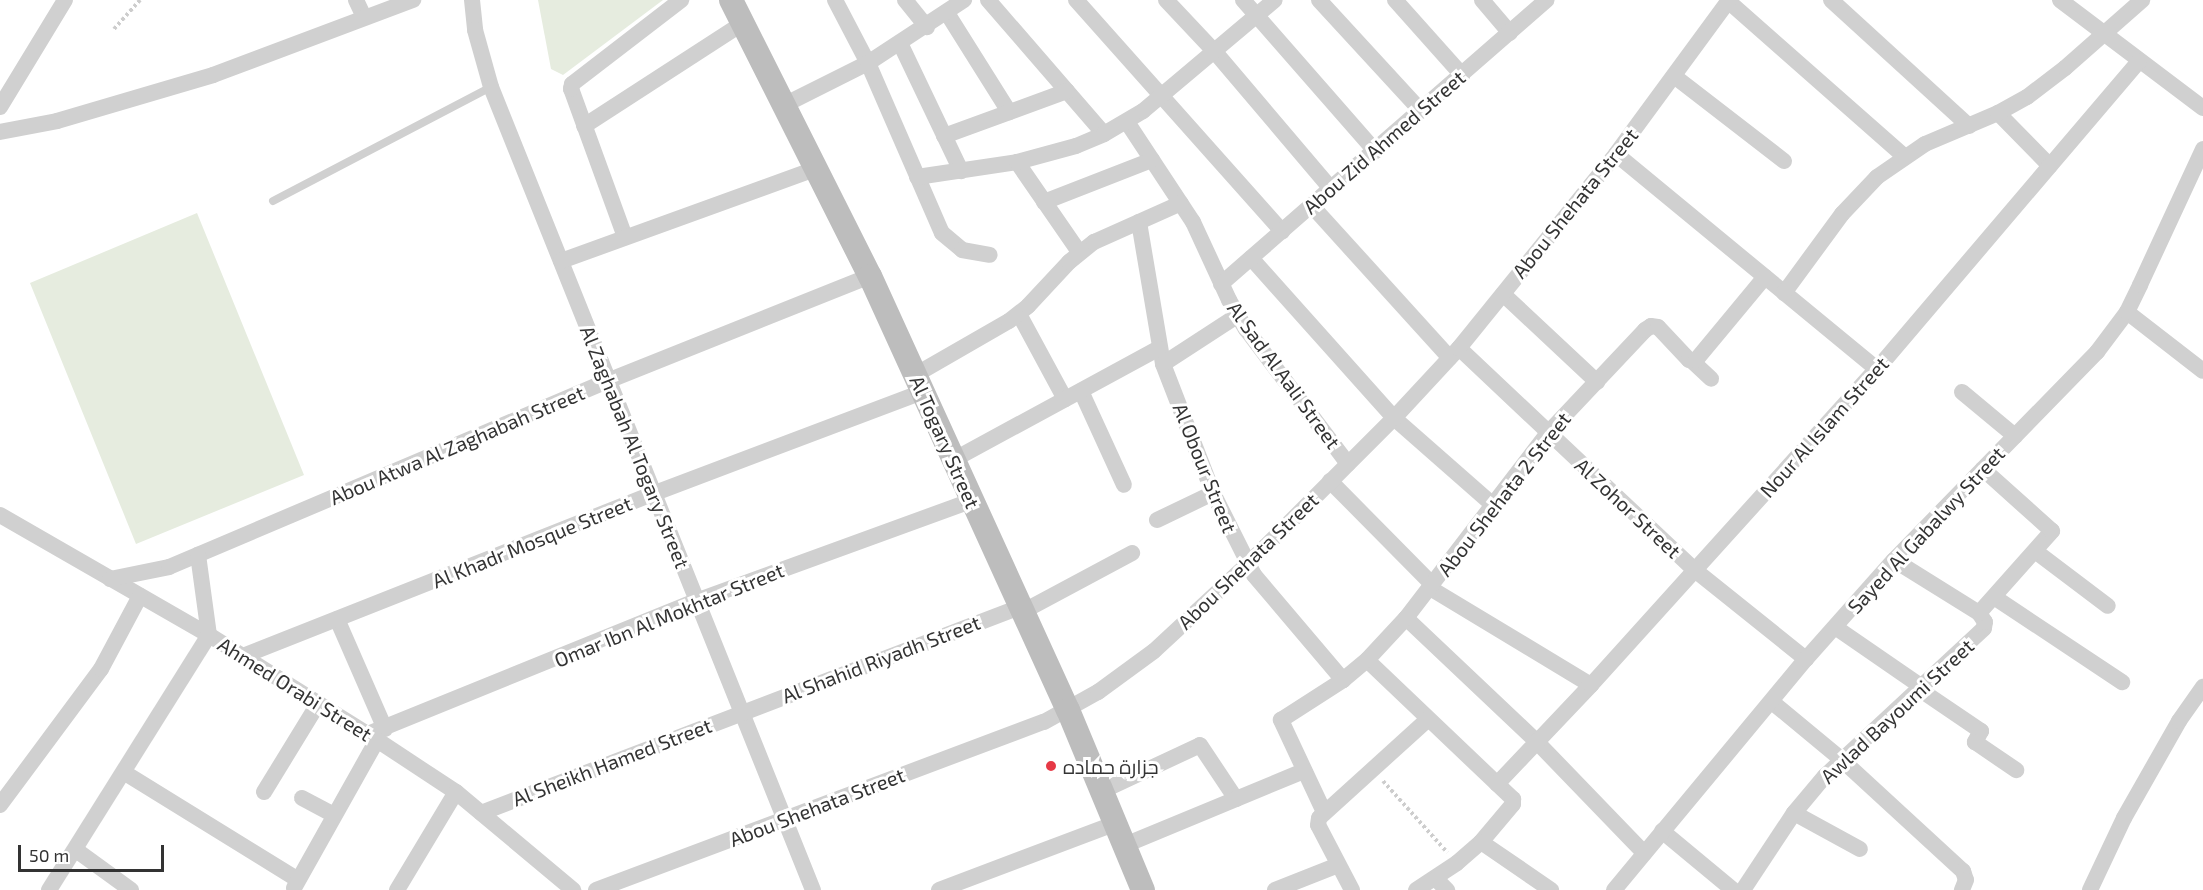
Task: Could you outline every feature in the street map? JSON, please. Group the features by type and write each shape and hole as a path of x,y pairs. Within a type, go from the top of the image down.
{"street":[{"path":"0,107 65,0"},
{"path":"356,0 364,17"},
{"path":"0,132 57,121 213,75 413,0"},
{"name":"Al Zaghabah Al Togary Street","path":"472,0 475,30 491,87 813,890"},
{"path":"626,237 571,89 575,80 681,0"},
{"name":"Al Togary Street","path":"731,0 870,276 1068,710 1143,890"},
{"path":"835,0 868,63 938,225 947,240 962,250 990,255"},
{"path":"905,0 927,27"},
{"path":"784,105 868,63 927,27 964,0"},
{"path":"988,0 1104,134"},
{"path":"1076,0 1282,231"},
{"path":"1166,0 1215,52 1331,189"},
{"path":"1243,0 1375,151"},
{"path":"917,177 1017,162 1076,146 1104,134 1127,122 1162,96 1275,0"},
{"path":"1319,0 1421,111"},
{"path":"1395,0 1462,75"},
{"path":"1482,0 1510,33"},
{"name":"Abou Zid Ahmed Street","path":"1221,284 1546,0"},
{"path":"1729,0 1905,156"},
{"name":"Abou Shehata Street","path":"596,890 1044,722 1068,710 1127,673 1155,651 1247,565 1394,418 1454,353 1616,154 1729,0"},
{"path":"1831,0 1969,126"},
{"path":"2060,0 2102,34 2203,108"},
{"path":"1784,293 1853,201 1877,177 1905,156 1946,134 1998,113 2046,83 2142,0"},
{"path":"946,13 1009,112"},
{"path":"584,126 743,23"},
{"path":"900,44 961,171"},
{"name":"Nour Al Islam Street","path":"1497,784 1592,685 1877,369 2139,61"},
{"path":"1674,76 1784,161"},
{"path":"944,136 1067,91"},
{"path":"1998,113 2050,166"},
{"name":"Al Sad Al Aali Street","path":"1127,122 1204,242 1221,284 1237,315 1348,464"},
{"name":"Sayed Al Gabalwy Street","path":"1614,890 1806,659 1894,560 2097,352 2127,312 2203,148"},
{"path":"1616,154 1877,369"},
{"path":"1044,202 1152,160"},
{"path":"1017,162 1079,252"},
{"path":"561,261 815,169"},
{"name":"Al Khadr Mosque Street","path":"243,656 655,493 918,384 1019,314 1079,252 1094,242 1180,203"},
{"name":"Al Zohor Street","path":"1311,206 1454,353 1547,434 1696,571 1806,659"},
{"name":"Al Obour Street","path":"1140,222 1161,356 1213,493 1247,565 1343,680"},
{"path":"1251,258 1394,418 1494,506"},
{"name":"Abou Atwa Al Zaghabah Street","path":"110,579 170,567 610,380 870,276"},
{"path":"1712,379 1692,361 1765,277"},
{"path":"1503,294 1597,382"},
{"path":"2127,312 2203,371"},
{"path":"1019,314 1065,399"},
{"path":"953,460 1065,399 1161,356 1237,315"},
{"name":"Abou Shehata 2 Street","path":"1304,771 1281,720 1343,680 1367,660 1432,586 1547,434 1651,326 1658,327 1692,361"},
{"path":"1081,391 1124,485"},
{"path":"1962,392 2015,436"},
{"path":"1979,614 2052,530 1983,469"},
{"path":"1330,481 1432,586 1592,685"},
{"path":"1157,520 1213,493"},
{"name":"Omar Ibn Al Mokhtar Street","path":"377,734 696,601 971,501"},
{"name":"Ahmed Orabi Street","path":"0,515 209,635 318,704 377,734 456,792 573,890"},
{"path":"2035,551 2108,606"},
{"name":"Al Shahid Riyadh Street","path":"742,712 1021,610 1132,553"},
{"path":"50,890 209,635 198,555"},
{"name":"Awlad Bayoumi Street","path":"1743,889 1794,813 1841,759 1982,633 1985,622 1979,614 1894,560"},
{"path":"0,805 86,692 115,645 140,596"},
{"path":"1994,597 2122,682"},
{"path":"1406,618 1536,741 1644,853"},
{"path":"125,773 295,885 377,734 337,619"},
{"path":"1835,627 1981,731 1975,742 2016,770"},
{"path":"1367,660 1511,797 1513,804 1481,842 1457,863 1442,884 1416,890"},
{"path":"2090,890 2124,818 2179,721 2203,687"},
{"path":"1772,702 1841,759 1963,871 1966,880 1962,890"},
{"path":"264,792 318,704"},
{"name":"Al Sheikh Hamed Street","path":"481,813 742,712"},
{"path":"1352,890 1318,825 1324,812 1428,720"},
{"path":"1102,791 1200,745 1236,799"},
{"path":"1125,845 1304,771 1324,812"},
{"path":"397,890 456,792"},
{"path":"302,798 334,815"},
{"path":"1794,813 1860,849"},
{"path":"939,890 1116,823"},
{"path":"1662,831 1743,889"},
{"path":"1481,842 1551,890"},
{"path":"76,850 131,890"},
{"path":"1275,890 1314,883 1338,865"}],"lane":[{"path":"273,201 491,87"}],"path":[{"path":"114,29 140,0"},
{"path":"1372,769 1457,863"}],"shaded area":[{"path":"538,0 663,0 563,75 551,69"},
{"path":"197,213 304,475 136,544 30,283"}],"place":[{"name":"جزارة حماده","path":"1051,766"}]}
